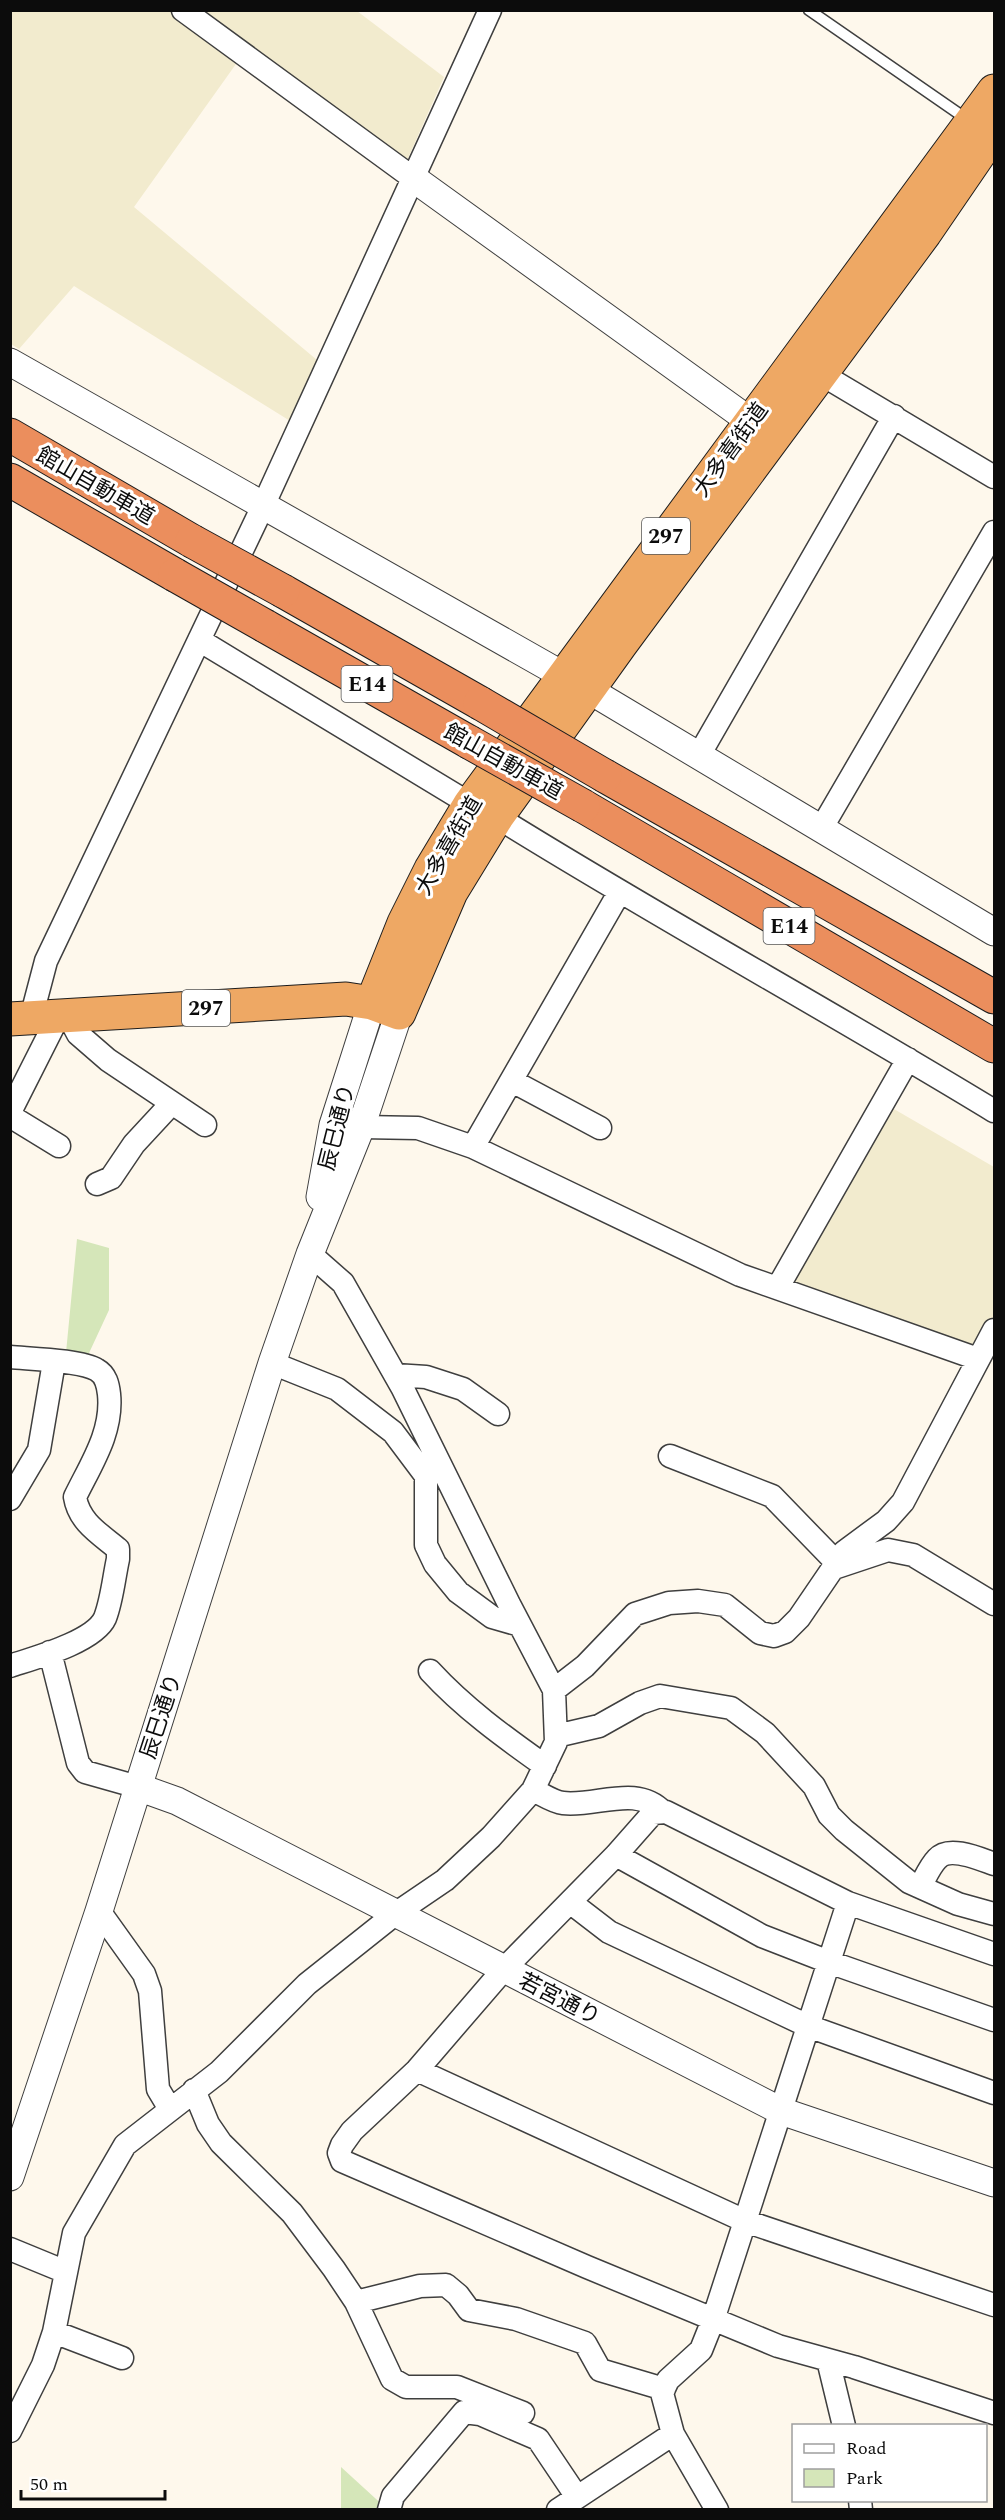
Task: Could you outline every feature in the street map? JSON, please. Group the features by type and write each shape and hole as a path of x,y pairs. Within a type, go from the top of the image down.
{"highway":[{"name":"大多喜街道","path":"386,1008 404,922 431,869 483,810 576,683 821,374 925,233 983,127 994,91"},
{"name":"大多喜街道","path":"576,683 750,421 983,127"},
{"name":"館山自動車道","path":"10,435 994,997"},
{"name":"館山自動車道","path":"10,480 583,806 994,1046"},
{"name":"297","path":"42,1018 346,999 386,1008"}],"street":[{"path":"183,10 750,421"},
{"path":"10,1112 42,1018 46,961 263,506 490,10"},
{"path":"10,362 576,683 821,829 992,923"},
{"path":"821,374 994,477"},
{"path":"698,757 894,416"},
{"path":"821,829 994,532"},
{"path":"199,640 619,893 994,1111"},
{"path":"473,1147 619,893"},
{"name":"辰巳通り","path":"10,2177 99,1911 272,1363 310,1254 361,1127 386,1008"},
{"name":"辰巳通り","path":"310,1254 333,1125 386,1008"},
{"path":"42,1018 78,1034 108,1060 205,1125"},
{"path":"778,1287 908,1059"},
{"path":"512,1081 600,1128"},
{"path":"97,1184 111,1178 134,1144 172,1103"},
{"path":"10,1116 59,1146"},
{"path":"361,1127 418,1128 473,1147 740,1275 978,1359"},
{"path":"10,2431 43,2365 54,2332 74,2233 125,2145 219,2072 307,1984 395,1914 445,1880 490,1837 533,1790 556,1742 554,1690 395,1375 343,1283 310,1254"},
{"path":"554,1690 585,1666 635,1614 669,1603 698,1601 725,1605 760,1633 774,1636 785,1632 799,1618 844,1552 886,1521 903,1502 978,1359 993,1335"},
{"path":"10,1357 98,1370 108,1382 110,1410 107,1432 75,1497 82,1519 118,1549 118,1559 105,1619 94,1632 50,1652 10,1666"},
{"path":"10,1499 39,1450 54,1362"},
{"path":"272,1363 337,1389 393,1432 426,1476 426,1545 435,1564 458,1592 492,1617 520,1625"},
{"path":"395,1375 426,1377 463,1389 498,1414"},
{"path":"670,1456 772,1496 835,1566"},
{"path":"835,1566 888,1550 913,1555 994,1604"},
{"path":"50,1652 78,1763 85,1772 138,1787"},
{"path":"430,1671 450,1694 545,1766"},
{"path":"556,1736 599,1726 640,1702 660,1696 731,1708 765,1733 793,1763 814,1786 829,1815 844,1830 909,1882 958,1904 994,1914"},
{"name":"若宮通り","path":"138,1787 177,1801 781,2111 994,2182"},
{"path":"533,1790 561,1803 639,1797 652,1803 663,1812 848,1903 994,1954"},
{"path":"663,1812 653,1813 616,1855 504,1969 417,2070 352,2131 339,2153 342,2161 587,2268 778,2346 994,2413"},
{"path":"920,1887 937,1857 948,1852 976,1857 994,1864"},
{"path":"616,1855 762,1936 994,2020"},
{"path":"570,1902 609,1932 808,2026 994,2093"},
{"path":"717,2510 673,2434 662,2393 668,2380 701,2350 713,2320 848,1903"},
{"path":"99,1911 144,1974 150,1991 158,2089 170,2109"},
{"path":"417,2070 745,2222 994,2305"},
{"path":"194,2090 208,2124 220,2143 291,2213 356,2302 392,2379 406,2387 457,2387 522,2413"},
{"path":"10,2249 66,2272"},
{"path":"356,2302 420,2286 447,2285 469,2310 516,2319 585,2343 600,2370 664,2389"},
{"path":"54,2332 122,2358"},
{"path":"828,2360 844,2424"},
{"path":"389,2510 393,2496 464,2412 480,2414 538,2439 568,2503 673,2434"}],"lane":[{"path":"809,10 983,127"}],"shaded area":[{"path":"11,11 357,11 444,77 405,165 246,50 134,207 317,360 295,424 74,286 19,349 11,344"},
{"path":"887,1105 994,1167 994,1316 976,1351 786,1284"}],"green space":[{"path":"77,1239 109,1248 109,1310 83,1366 65,1363"},
{"path":"341,2467 387,2509 341,2509"}]}
